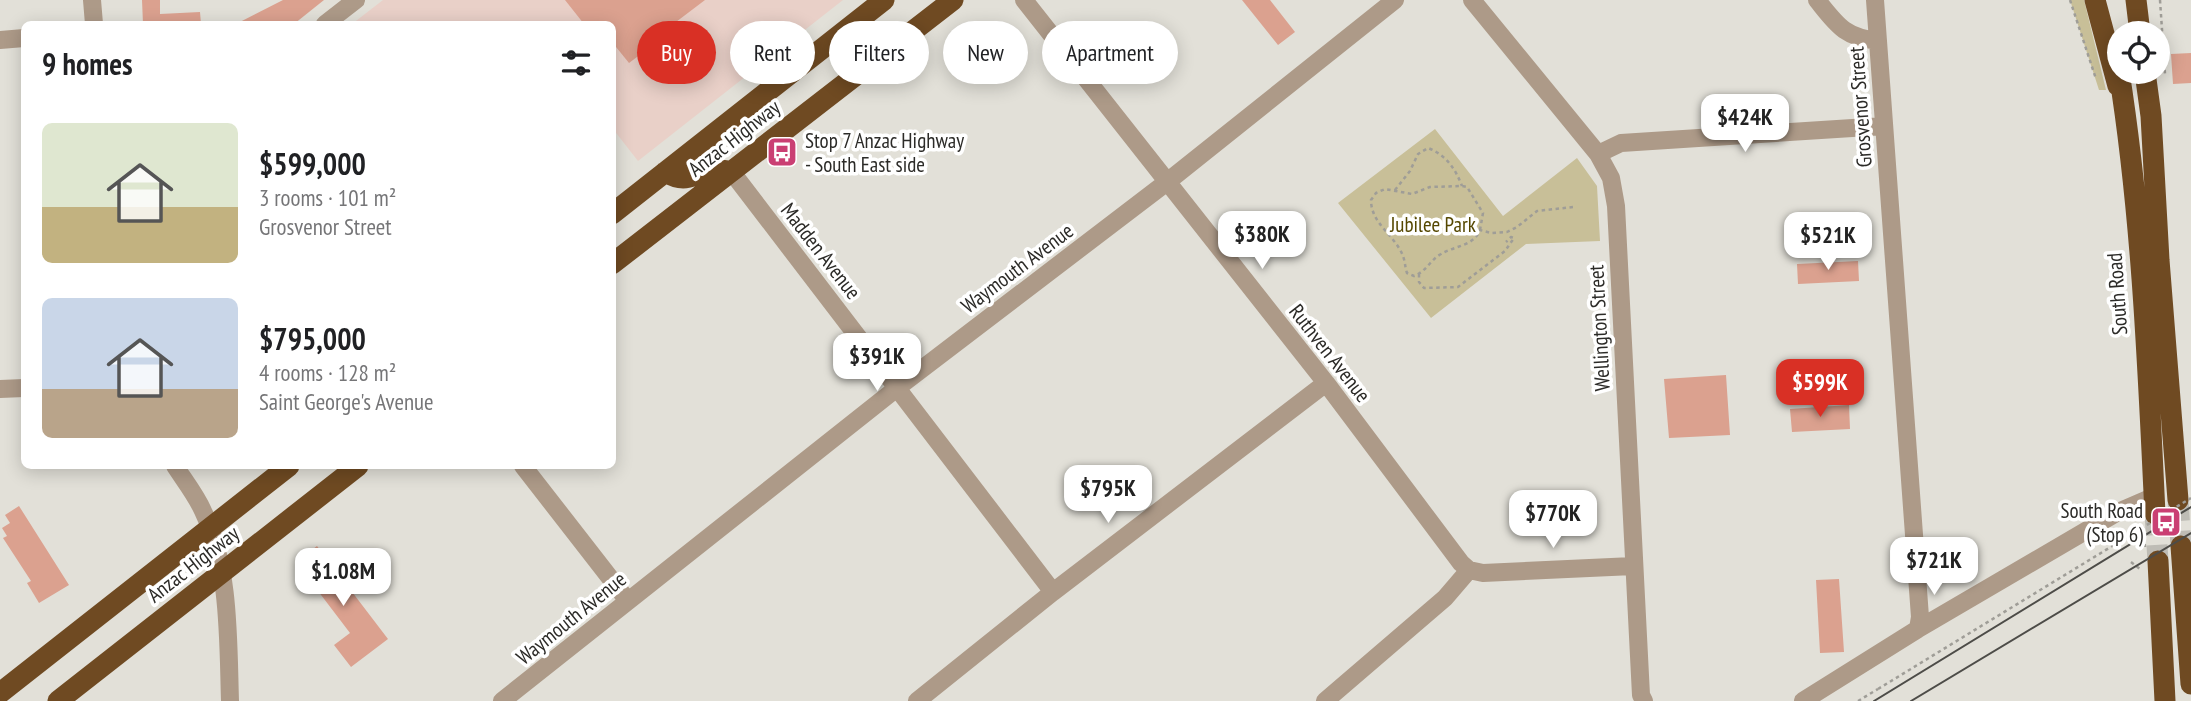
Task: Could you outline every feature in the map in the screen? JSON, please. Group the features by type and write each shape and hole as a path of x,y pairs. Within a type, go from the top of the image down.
{"highway":[{"name":"Anzac Highway","path":"616,211 884,0"},
{"name":"Anzac Highway","path":"616,261 953,0"},
{"path":"2095,0 2126,115"},
{"name":"South Road","path":"2108,0 2111,21"},
{"path":"2136,0 2139,21"},
{"name":"South Road","path":"2121,84 2140,262 2151,503"},
{"path":"2147,84 2151,116 2159,260 2185,499"},
{"path":"665,172 676,178 686,178 715,169 731,171"},
{"name":"Anzac Highway","path":"0,693 285,469"},
{"name":"Anzac Highway","path":"58,701 348,469"},
{"path":"2185,556 2191,684"},
{"path":"2149,557 2165,701"}],"street":[{"path":"92,0 93,21"},
{"path":"329,21 356,0"},
{"name":"Ruthven Avenue","path":"1024,0 1326,383 1461,563 1469,570"},
{"name":"Waymouth Avenue","path":"512,698 628,601 897,388 1167,182 1395,0"},
{"name":"Wellington Street","path":"1472,0 1598,153 1611,178 1616,206 1633,566 1641,695 1644,701"},
{"path":"1817,0 1841,30 1859,39 1878,41"},
{"name":"Grosvenor Street","path":"1875,0 1919,603 1918,629"},
{"path":"0,40 21,38"},
{"path":"1598,153 1620,143 1885,126"},
{"name":"Madden Avenue","path":"731,171 1054,592"},
{"path":"917,701 1326,383"},
{"path":"0,389 21,388"},
{"path":"177,469 204,512 217,549 230,701"},
{"path":"525,469 628,601"},
{"path":"1803,701 1918,629 2118,512 2151,503"},
{"path":"1325,701 1445,598 1469,570 1483,573 1633,566"}],"path":[{"path":"2070,0 2096,79"},
{"path":"2160,0 2162,21"},
{"path":"1395,190 1410,172 1418,154 1428,148 1438,152 1455,168 1460,186"},
{"path":"1460,186 1467,187 1481,208 1484,219 1480,230 1474,240 1437,256 1425,271 1410,275 1389,233 1375,218 1371,210 1371,200 1376,193 1385,190 1412,194 1430,187 1460,186"},
{"path":"1480,230 1491,233 1507,232 1517,228 1537,211 1573,207"},
{"path":"1419,274 1419,282 1424,288 1458,287 1505,251 1514,238 1511,237 1506,242"},
{"path":"1858,701 2185,499"},
{"path":"2131,562 2145,574 2149,557 2151,503"}],"shaded area":[{"path":"383,0 843,0 815,22 730,21 730,84 736,84 638,161 616,133 616,21 356,21"}],"green space":[{"path":"2070,0 2084,0 2106,90 2099,90"},
{"name":"Jubilee Park","path":"1435,129 1503,216 1577,158 1597,186 1600,241 1526,244 1431,318 1338,203"}],"building":[{"path":"142,0 160,0 160,14 200,12 201,21 143,21"},
{"path":"283,0 324,0 298,21 242,21"},
{"path":"565,0 705,0 677,21 637,21 637,57 629,63 616,47 616,21 582,21"},
{"path":"1242,0 1270,0 1295,32 1278,45"},
{"path":"2191,53 2191,83 2173,84 2171,54"},
{"path":"1858,261 1859,281 1798,284 1797,264"},
{"path":"1726,375 1730,435 1669,438 1664,379"},
{"path":"1849,405 1850,429 1792,432 1790,409"},
{"path":"19,506 69,585 39,603 27,583 31,581 3,538 7,536 2,528 10,523 5,515"},
{"path":"317,546 388,639 351,667 334,645 350,633 296,562"},
{"path":"1839,579 1844,652 1820,653 1816,580"}],"tunnel":[{"path":"2178,500 2181,546"},
{"path":"2155,514 2158,561"}],"tram line":[{"path":"1874,701 2191,507"},
{"path":"1911,701 2191,533"}],"place":[{"name":"Stop 7 Anzac Highway - South East side","path":"782,152"},
{"name":"South Road (Stop 6)","path":"2166,522"}]}
